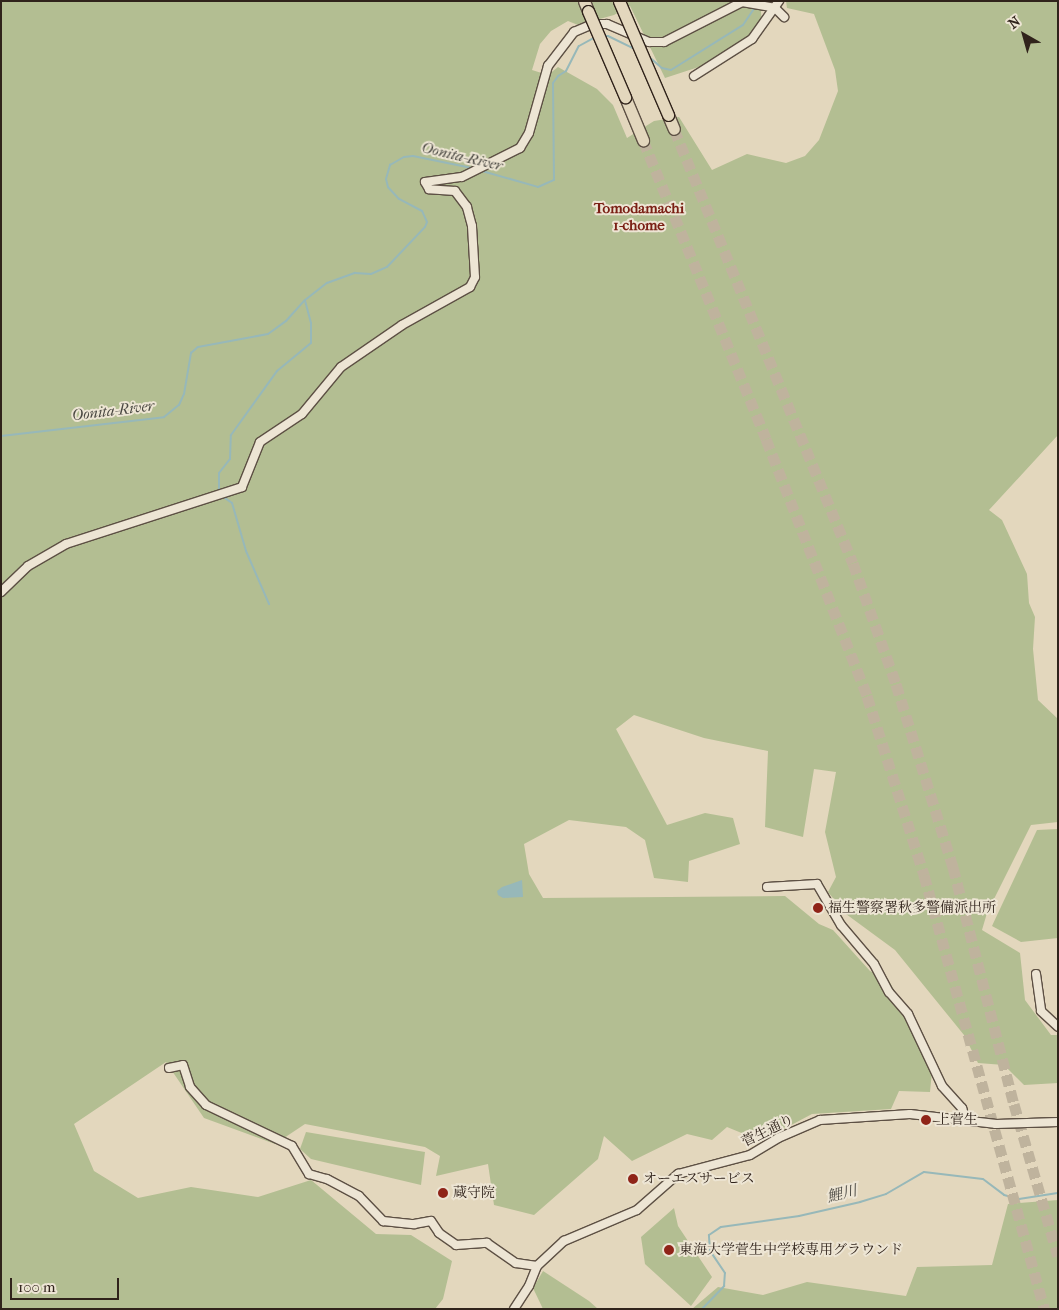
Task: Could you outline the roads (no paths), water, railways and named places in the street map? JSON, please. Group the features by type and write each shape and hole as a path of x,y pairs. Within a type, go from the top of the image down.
{"highway":[{"path":"619,1 674,129"},
{"path":"586,6 643,140"}],"street":[{"path":"1,592 28,566 66,544 242,487 260,442 302,414 341,367 402,325 466,291 475,277 472,226 467,207 455,191 429,189 424,185 431,180 468,175 514,152 525,141 548,66 574,32 593,24 607,24 649,42 664,42 742,2 774,6 784,16"},
{"path":"694,76 752,39 774,6"},
{"path":"767,887 817,884 841,925 874,964 889,992 908,1014 942,1086 962,1108 966,1120"},
{"path":"1036,974 1041,1010 1058,1027"},
{"path":"169,1068 183,1065 190,1086 206,1105 292,1146 309,1174 328,1179 359,1196 383,1221 414,1224 431,1221 439,1233 456,1245 487,1243 516,1263 537,1266"},
{"name":"菅生通り","path":"514,1309 529,1286 537,1266 564,1241 637,1210 678,1174 750,1155 778,1138 820,1120 910,1114 996,1124 1058,1122"},
{"path":"1048,1123 1058,1126"}],"water":[{"path":"522,880 523,897 503,898 498,895 497,891 502,887"}],"waterway":[{"name":"Oonita-River","path":"648,56 662,68 671,70 743,25 755,7"},
{"name":"Oonita-River","path":"603,36 608,36 635,49"},
{"name":"Oonita-River","path":"482,171 538,187 554,180 553,83 558,76 566,71 579,46 595,37"},
{"name":"Oonita-River","path":"1,436 164,417 179,405 184,394 191,353 198,347 268,334 286,321 305,300 327,283 355,273 371,274 387,267 425,227 427,222 422,211 399,199 388,187 386,179 390,165 404,157 413,156 472,168"},
{"path":"219,491 219,473 230,459 231,435 277,371 311,343 311,323 305,301"},
{"path":"222,496 232,503 246,551 269,604"},
{"name":"鯉川","path":"702,1309 724,1286 725,1273 710,1251 709,1235 721,1227 799,1216 860,1202 886,1194 924,1172 983,1179 1004,1195 1019,1199 1058,1193"}],"tunnel":[{"path":"674,129 853,563 896,684 953,867 1014,1104 1058,1256"},
{"path":"643,140 766,439 867,696 924,875 1044,1309"}],"place":[{"name":"福生警察署秋多警備派出所","path":"818,908"},
{"name":"上菅生","path":"926,1120"},
{"name":"オーエスサービス","path":"633,1179"},
{"name":"蔵守院","path":"443,1193"},
{"name":"東海大学菅生中学校専用グラウンド","path":"669,1250"}],"district":[{"name":"Tomodamachi 1-chome","path":"639,216"}]}
